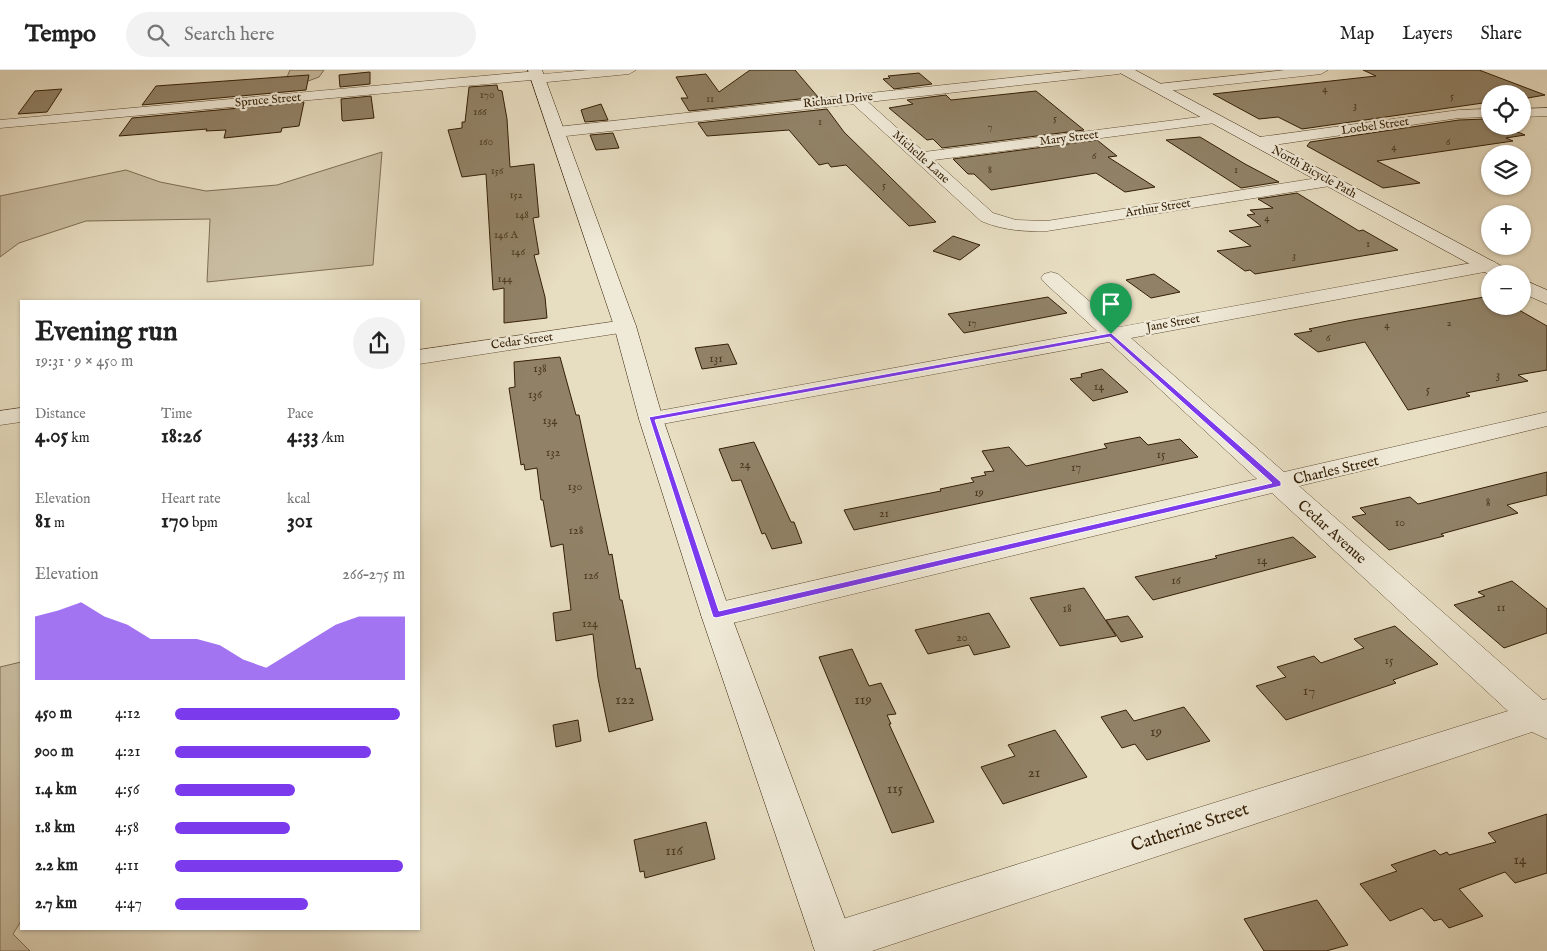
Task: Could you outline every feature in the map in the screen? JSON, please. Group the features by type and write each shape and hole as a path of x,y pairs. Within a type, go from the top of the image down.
{"street":[{"name":"Spruce Street","path":"0,124 536,75 630,70"},
{"name":"Richard Drive","path":"557,132 1119,70"},
{"name":"North Bicycle Path","path":"1125,70 1486,265"},
{"path":"1158,88 1321,70"},
{"path":"536,75 598,253 626,326 651,419 716,615 835,947"},
{"name":"Michelle Lane","path":"855,98 987,217"},
{"path":"1531,113 1547,112"},
{"name":"Loebel Street","path":"1260,142 1450,115 1481,113"},
{"name":"Mary Street","path":"922,157 1215,119"},
{"name":"Arthur Street","path":"987,217 1002,224 1026,227 1047,226 1330,181"},
{"name":"Jane Street","path":"651,419 1111,334 1481,272"},
{"name":"Cedar Avenue","path":"1051,278 1278,484 1544,718"},
{"path":"1531,290 1547,298"},
{"name":"Cedar Street","path":"420,357 626,326"},
{"path":"0,418 20,415"},
{"name":"Charles Street","path":"716,615 1278,484 1547,419"},
{"name":"Catherine Street","path":"835,947 1544,718"}],"shaded area":[{"path":"290,70 324,70 319,77 281,91"},
{"path":"382,152 373,265 207,282 210,219 86,221 19,243 0,257 0,196 126,170 160,182 206,191 277,185"},
{"path":"20,662 20,923 13,934 30,951 0,951 0,667"}],"building":[{"path":"750,70 795,70 818,97 689,111 681,98 688,98 676,77 706,74 719,92"},
{"path":"1363,70 1479,70 1519,85 1481,85 1481,103 1302,129 1278,117 1259,119 1213,94 1376,76"},
{"path":"370,72 370,84 340,87 339,75"},
{"path":"919,73 932,84 894,89 883,79 890,78 888,76"},
{"path":"309,75 306,90 142,105 156,86"},
{"path":"497,85 498,90 502,91 507,119 510,167 534,164 539,217 533,218 539,254 534,255 545,297 547,318 504,323 504,288 493,290 486,174 462,177 448,130 462,128 462,122 465,122 469,87"},
{"path":"62,89 47,112 18,114 35,91"},
{"path":"1531,90 1545,95 1531,97"},
{"path":"1036,91 1084,130 942,148 933,139 927,140 889,108 913,104 907,100 946,95 951,100"},
{"path":"371,96 374,118 342,120 341,99"},
{"path":"304,102 299,126 282,128 281,132 224,138 226,130 206,131 207,129 119,136 132,118"},
{"path":"601,104 608,120 585,122 581,110"},
{"path":"827,109 844,132 936,222 909,226 846,165 831,167 828,163 819,165 789,130 707,136 698,123"},
{"path":"1481,119 1481,135 1525,135 1506,138 1513,141 1377,161 1420,183 1383,188 1307,146 1310,142 1459,120"},
{"path":"613,133 619,148 596,150 590,135"},
{"path":"1200,137 1279,182 1241,188 1166,140"},
{"path":"1097,140 1117,156 1108,157 1155,187 1125,192 1096,173 991,190 974,174 968,174 953,159"},
{"path":"1297,193 1359,231 1363,230 1398,250 1255,274 1250,270 1245,271 1217,251 1251,246 1229,231 1261,226 1247,215 1255,214 1250,210 1273,208 1258,199"},
{"path":"953,236 980,245 960,260 933,251"},
{"path":"1154,274 1180,292 1151,298 1126,280"},
{"path":"1048,297 1067,313 964,333 948,314"},
{"path":"1481,298 1481,315 1528,315 1547,326 1547,370 1518,375 1528,381 1466,393 1470,396 1408,410 1365,342 1318,352 1294,334 1347,321"},
{"path":"728,344 737,364 702,369 695,348"},
{"path":"560,357 576,415 579,415 609,555 612,554 620,600 622,600 636,669 640,668 653,720 609,732 598,678 593,634 556,641 553,613 571,610 563,544 551,547 543,500 541,500 537,468 525,470 524,464 521,465 509,388 515,387 514,362"},
{"path":"1102,369 1128,392 1093,401 1070,379 1082,377 1081,374"},
{"path":"1140,437 1148,445 1180,439 1198,457 854,530 844,510 941,491 940,489 974,482 971,478 986,475 984,472 994,471 982,451 1009,447 1026,466 1107,448 1104,444"},
{"path":"754,442 791,522 794,522 802,543 772,549 765,533 762,534 741,480 732,481 719,449"},
{"path":"1547,472 1547,495 1507,505 1518,513 1441,534 1444,536 1389,550 1352,517 1366,514 1360,508 1410,497 1418,504"},
{"path":"1293,537 1316,557 1153,600 1135,577 1217,558 1215,556"},
{"path":"1512,581 1547,609 1547,633 1504,648 1454,605 1485,596 1478,592"},
{"path":"1084,588 1116,636 1060,646 1030,598"},
{"path":"989,613 1010,647 974,655 969,645 928,654 915,630"},
{"path":"1128,616 1143,637 1121,642 1106,620"},
{"path":"1395,626 1438,664 1393,680 1396,683 1286,720 1256,686 1286,677 1277,667 1314,656 1321,663 1364,648 1354,639"},
{"path":"852,649 869,686 881,683 896,714 887,715 891,724 889,724 934,822 892,833 819,657"},
{"path":"1184,707 1210,741 1147,760 1135,744 1122,748 1101,717 1126,710 1134,721"},
{"path":"578,720 581,741 556,747 553,725"},
{"path":"1055,730 1087,777 1003,804 981,767 1015,756 1008,745"},
{"path":"1547,814 1547,873 1515,883 1505,872 1459,889 1483,916 1449,928 1441,919 1434,921 1422,908 1390,921 1360,884 1397,871 1391,865 1435,850 1440,855 1447,852 1449,855 1496,842 1488,833"},
{"path":"706,822 715,859 645,878 644,871 640,872 634,840"},
{"path":"1317,900 1348,945 1326,951 1264,951 1244,919"}],"route":[{"path":"1111,334 1278,484 716,615 651,419 1111,334"}]}
